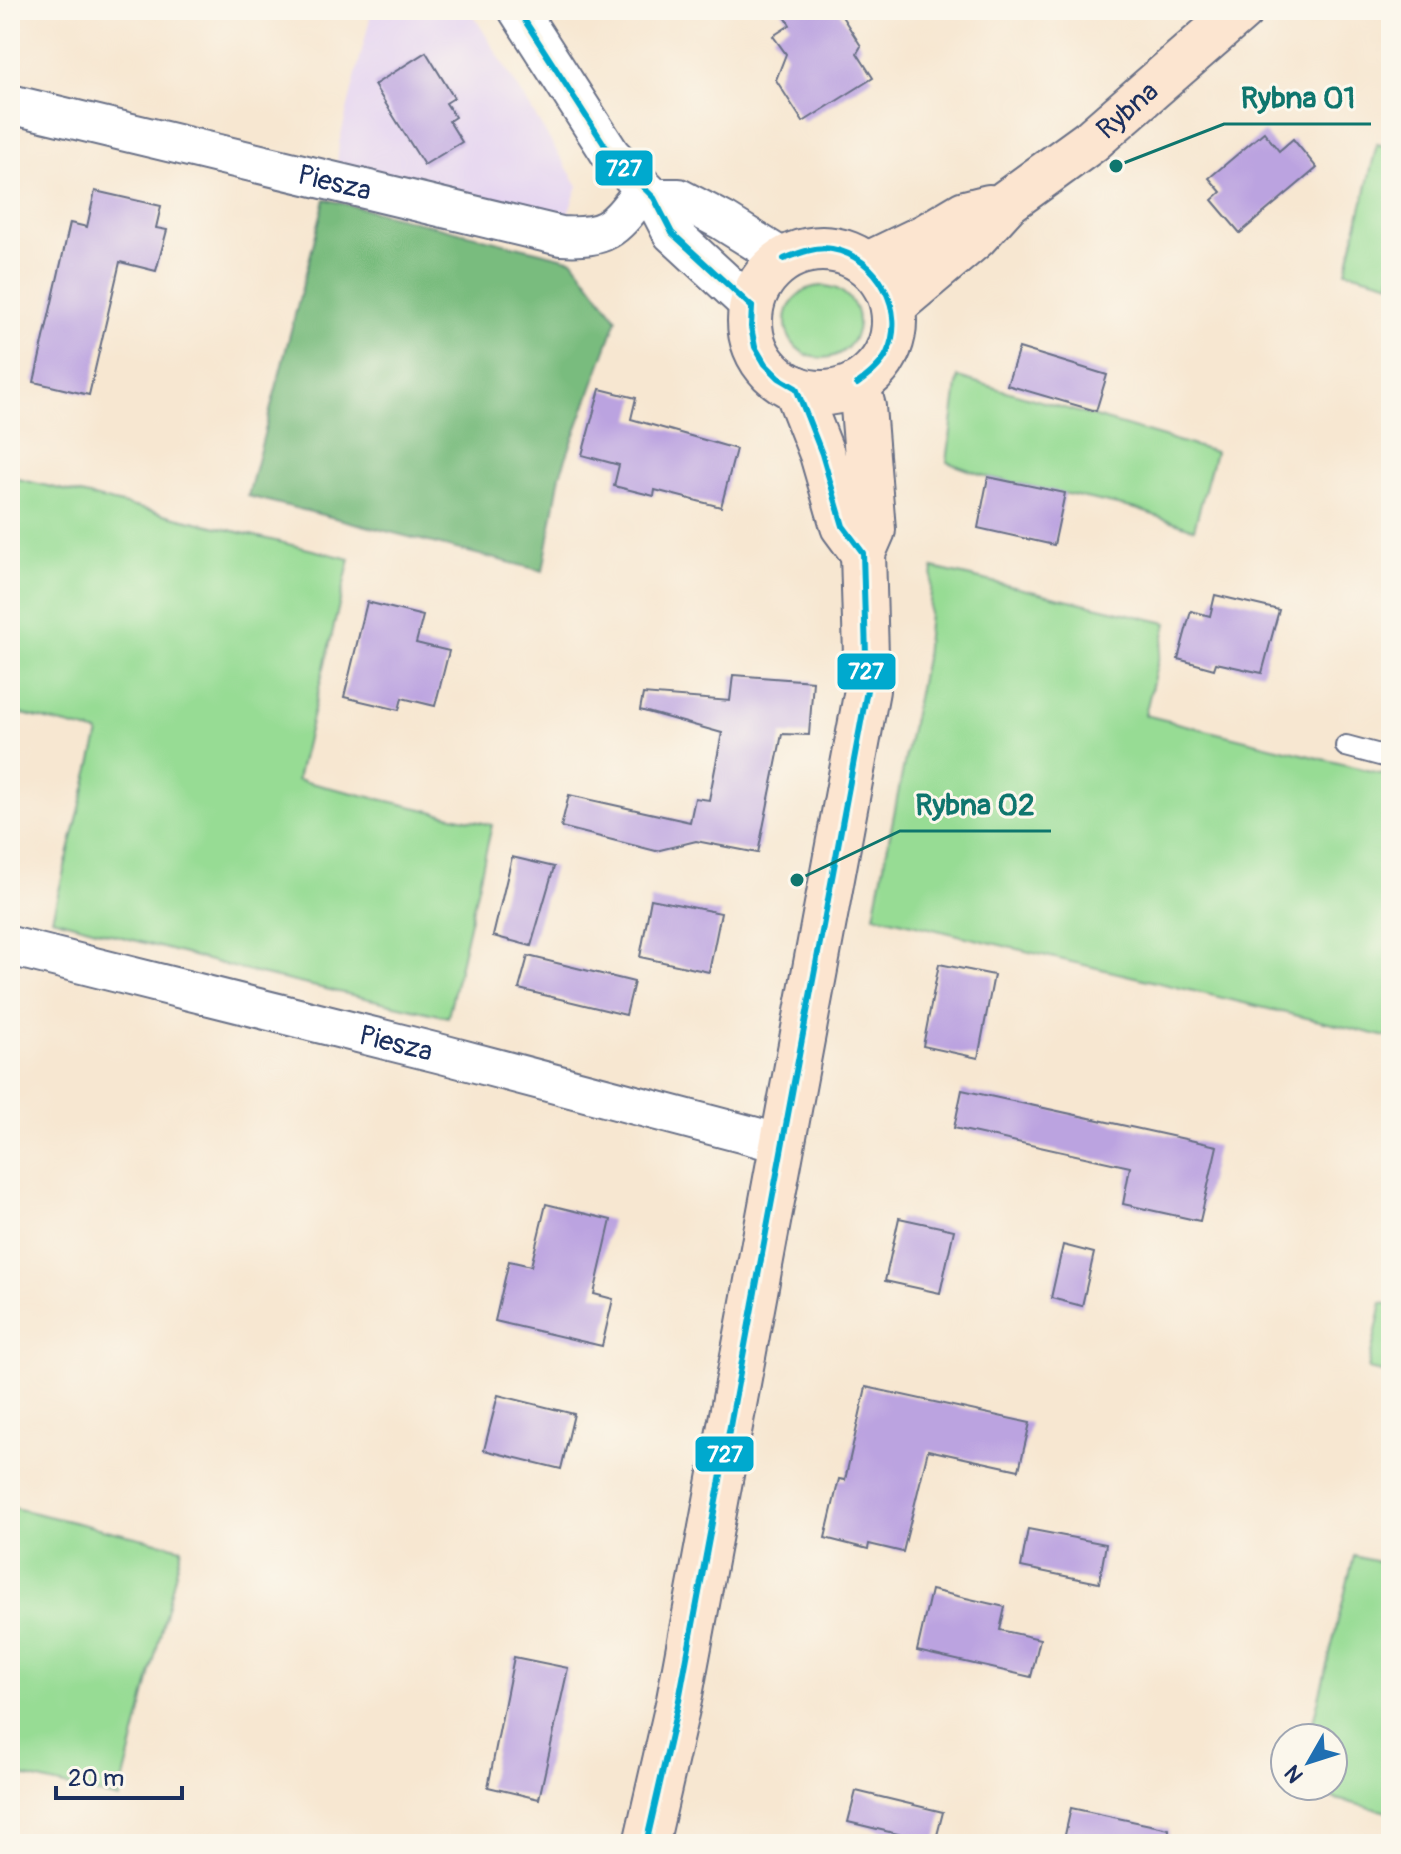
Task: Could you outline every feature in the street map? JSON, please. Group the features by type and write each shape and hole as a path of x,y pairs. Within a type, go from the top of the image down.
{"street":[{"path":"518,10 611,155 649,194 672,233 752,307"},
{"name":"Rybna","path":"893,306 975,237 1007,202 1091,141 1241,10"},
{"name":"Piesza","path":"10,104 561,236 590,238 610,229 649,194"},
{"path":"649,194 679,198 784,259"},
{"name":"Rybna","path":"868,264 965,213 1007,202"},
{"path":"829,249 852,255 868,264 884,286 893,306 894,329 888,351 875,369 841,392 819,393 796,388 779,378 765,364 755,347 751,327 752,307 763,280 784,259 806,250 829,249"},
{"path":"646,1844 679,1700 867,690 863,553 873,530 863,407 857,384"},
{"path":"796,388 822,454 843,526 863,553"},
{"name":"Piesza","path":"10,946 442,1054 783,1144"}],"lane":[{"path":"1346,746 1391,758"}],"shaded area":[{"path":"372,10 452,10 474,16 578,186 567,216 337,164 339,143"}],"green space":[{"path":"1377,144 1391,148 1391,283 1346,271"},
{"path":"325,199 573,260 617,319 560,475 543,571 248,496"},
{"path":"822,286 842,292 852,302 858,322 852,342 842,352 822,358 802,352 792,342 786,322 792,302 802,292"},
{"path":"958,377 1215,452 1194,529 1136,509 988,477 947,462"},
{"path":"10,477 350,559 297,780 492,825 448,1017 251,972 52,918 99,733 10,711"},
{"path":"933,568 1167,623 1145,715 1391,776 1391,1038 874,915 925,658"},
{"path":"1382,1303 1391,1305 1391,1374 1368,1369"},
{"path":"10,1507 182,1548 119,1799 10,1773"},
{"path":"1354,1556 1391,1565 1391,1813 1347,1802 1349,1722 1313,1722"}],"building":[{"path":"781,10 838,10 861,46 857,53 873,78 803,122 776,80 786,54 773,36 790,25"},
{"path":"426,52 454,98 446,103 455,117 449,121 462,142 424,165 374,85"},
{"path":"1264,132 1279,151 1293,139 1317,168 1240,233 1212,200 1221,192 1209,178"},
{"path":"95,191 161,206 156,228 167,230 156,271 120,262 89,395 34,382 70,223 87,227"},
{"path":"1019,348 1107,375 1096,411 1007,385"},
{"path":"600,389 636,398 631,419 736,449 721,507 655,490 654,496 614,486 619,465 582,455"},
{"path":"988,477 1065,493 1054,545 978,528"},
{"path":"1215,595 1279,610 1262,673 1216,663 1214,669 1178,659 1191,611 1210,616"},
{"path":"367,602 423,616 416,643 449,651 435,706 402,698 399,710 344,697"},
{"path":"733,675 813,681 809,735 782,734 758,853 696,841 656,851 561,827 569,795 690,822 695,798 709,800 722,733 640,710 643,694 730,701"},
{"path":"512,857 554,867 531,946 493,936"},
{"path":"651,899 721,913 709,972 640,957"},
{"path":"528,956 634,982 626,1015 519,989"},
{"path":"939,964 994,975 978,1058 923,1046"},
{"path":"962,1090 1217,1146 1200,1221 1123,1204 1130,1167 954,1128"},
{"path":"546,1204 611,1220 594,1294 613,1299 602,1346 495,1321 509,1261 531,1266"},
{"path":"899,1218 954,1230 940,1293 885,1281"},
{"path":"1063,1245 1094,1253 1082,1306 1051,1298"},
{"path":"866,1387 1030,1423 1019,1470 928,1450 903,1552 869,1544 868,1549 825,1538 839,1479 845,1480"},
{"path":"498,1395 574,1414 561,1469 484,1450"},
{"path":"1028,1529 1106,1544 1099,1583 1021,1567"},
{"path":"931,1590 1005,1607 1000,1630 1040,1639 1031,1677 917,1651"},
{"path":"514,1657 568,1668 539,1799 488,1787"},
{"path":"856,1791 943,1812 935,1843 848,1822"},
{"path":"1071,1808 1169,1829 1168,1844 1063,1844"}],"transit line":[{"name":"727","path":"518,10 611,155 654,198 672,233 752,307"},
{"name":"727","path":"784,259 814,249 832,249 863,263 884,288 891,304 892,337 881,362 857,384"},
{"name":"727","path":"646,1844 679,1700 867,690 863,553 843,526 822,454 796,388 779,378 765,364 755,347 751,327 752,307"}],"place":[{"name":"Rybna 01","path":"1116,166"},
{"name":"Rybna 02","path":"797,880"}]}
